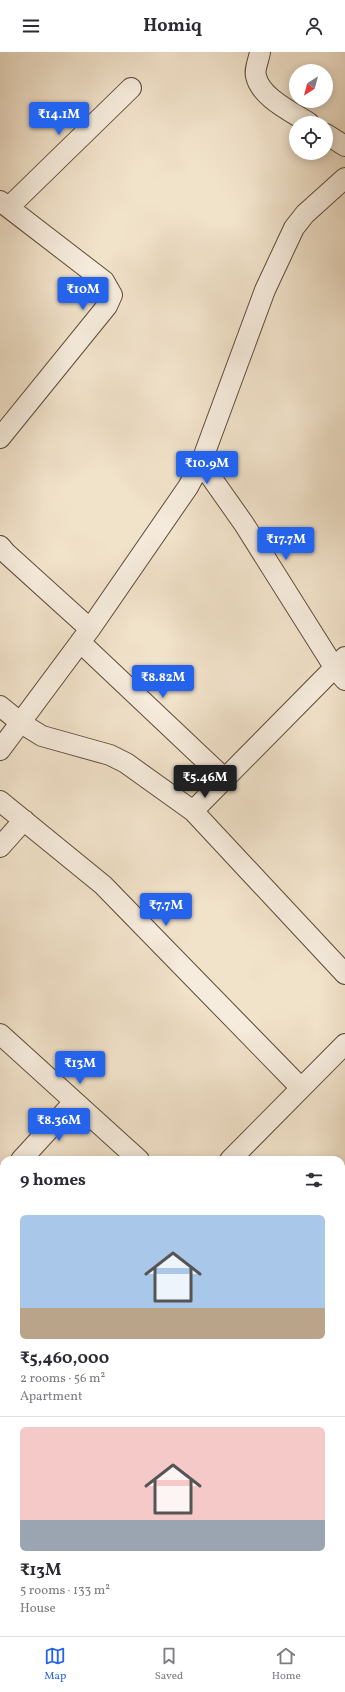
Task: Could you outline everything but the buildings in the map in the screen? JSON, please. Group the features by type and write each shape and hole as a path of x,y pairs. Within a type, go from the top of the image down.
{"street":[{"path":"260,52 255,76 260,87 273,101 298,116"},
{"path":"0,438 107,306 112,295 104,281 4,204 131,88"},
{"path":"333,138 345,146"},
{"path":"0,750 85,636 188,487 200,463 265,290 294,228 305,214 345,178"},
{"path":"194,811 225,778 341,668 244,524 200,463"},
{"path":"0,546 85,636 225,778"},
{"path":"0,706 21,723 42,736 110,755 126,763 194,811 345,974"},
{"path":"0,801 103,885 301,1088"},
{"path":"0,847 24,820"},
{"path":"2,1039 135,1156"},
{"path":"234,1156 345,1044"},
{"path":"25,1156 74,1102"}]}
